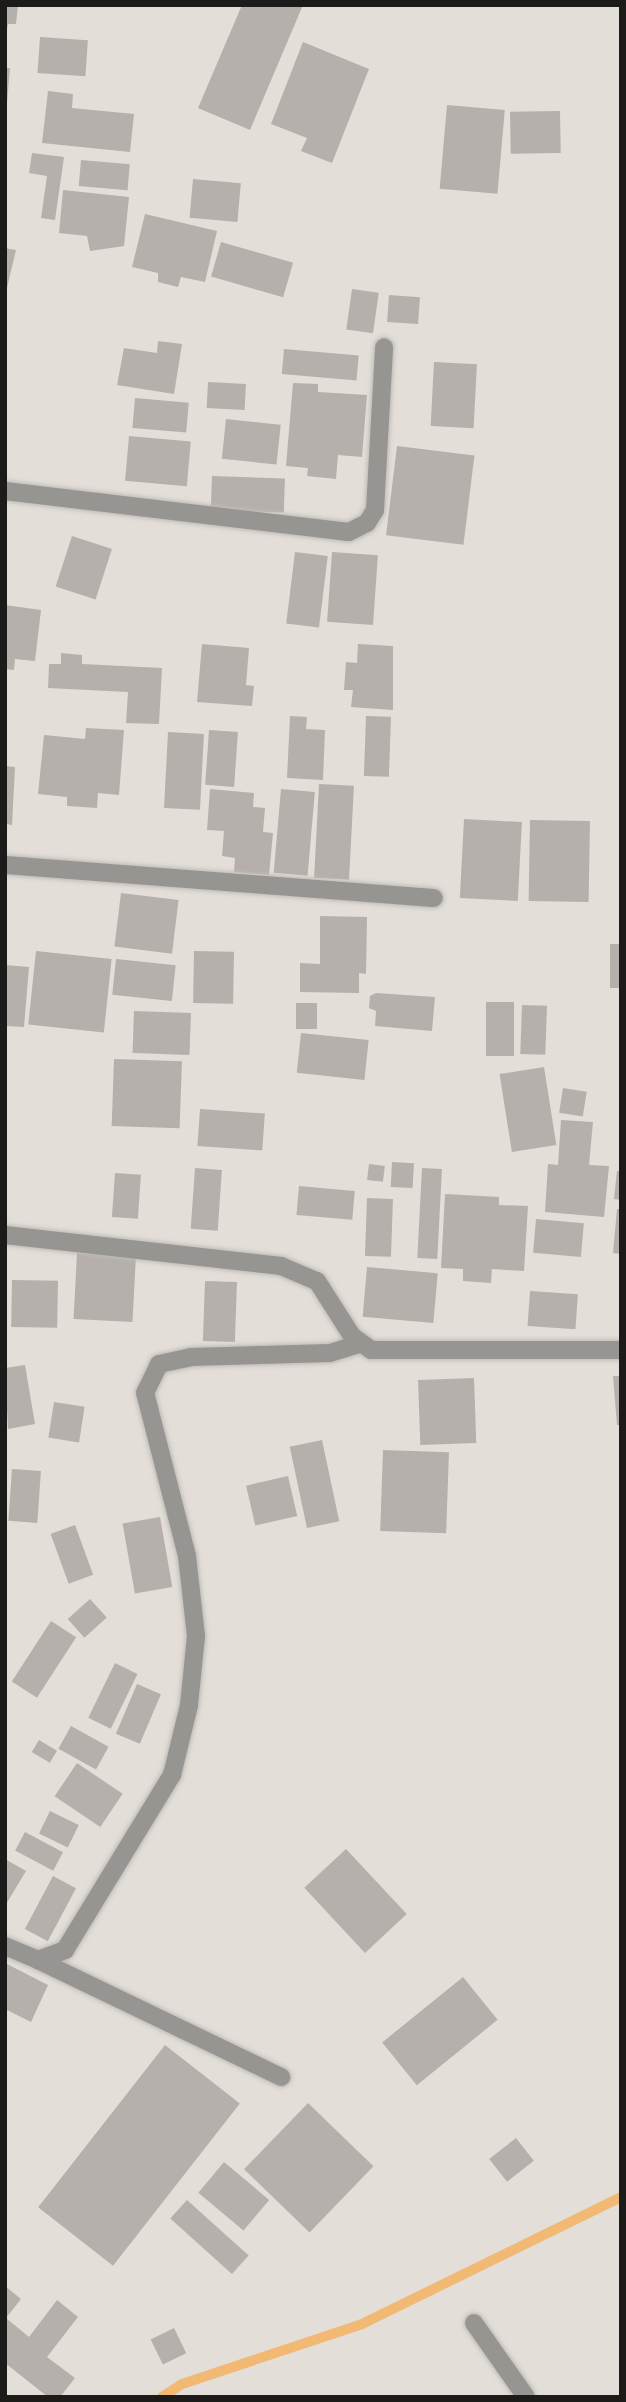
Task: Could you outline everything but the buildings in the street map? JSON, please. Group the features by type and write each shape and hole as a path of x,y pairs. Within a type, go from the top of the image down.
{"street":[{"path":"5,491 349,532 367,523 375,510 384,347"},
{"path":"5,865 434,898"},
{"path":"5,1235 281,1266 317,1281 359,1344 371,1350 621,1350"},
{"path":"38,1960 65,1950 172,1775 190,1705 195,1636 187,1556 145,1394 159,1364 191,1357 330,1353 359,1344"},
{"path":"5,1947 38,1960 281,2077"},
{"path":"474,2323 526,2397"}],"waterway":[{"path":"162,2397 182,2384 362,2324 621,2197"}]}
